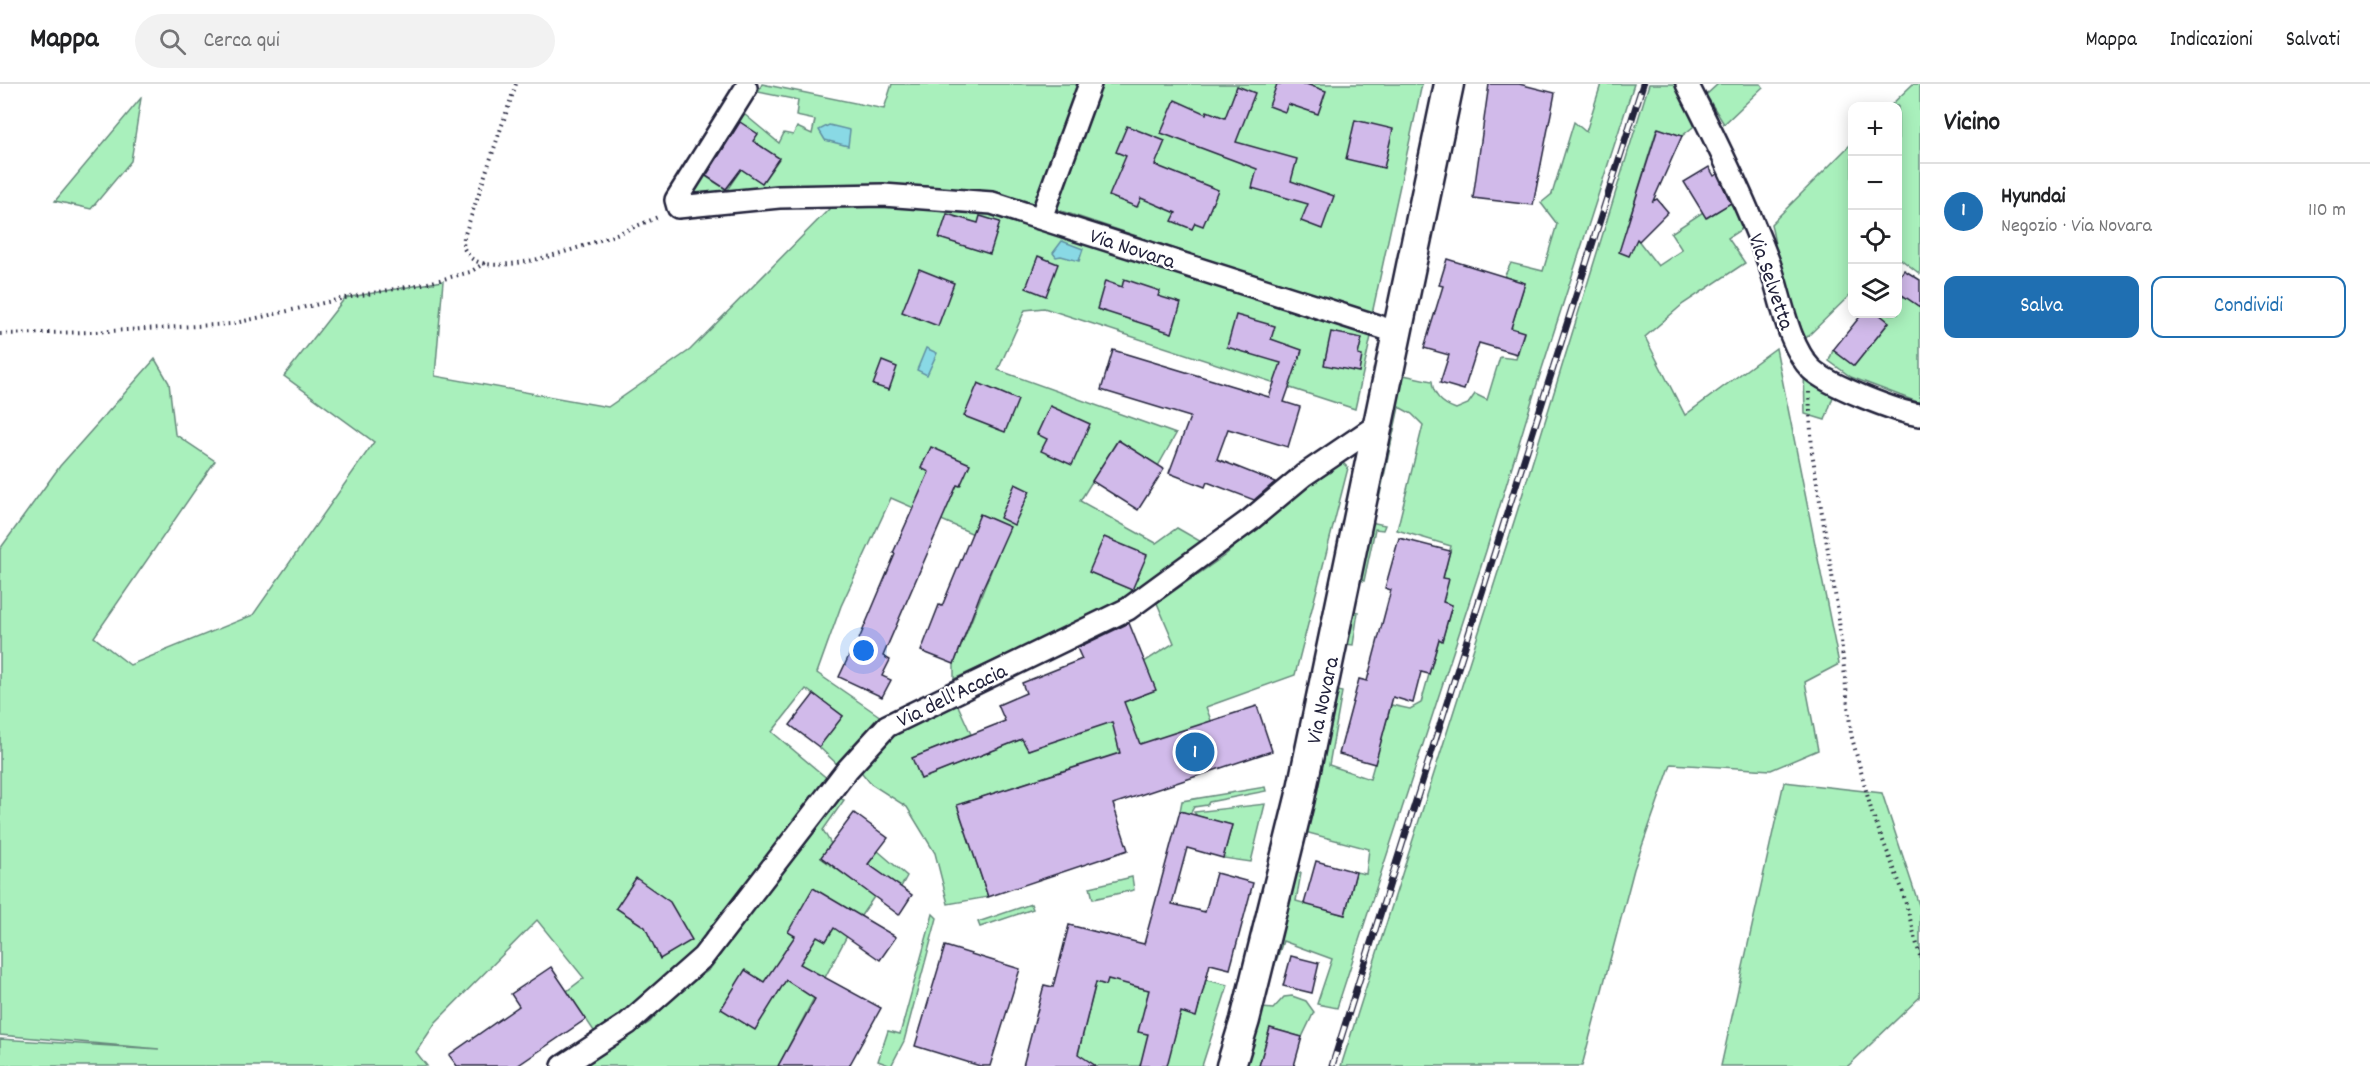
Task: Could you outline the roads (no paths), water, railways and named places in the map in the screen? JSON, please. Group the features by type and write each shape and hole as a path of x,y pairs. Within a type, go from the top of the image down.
{"main road":[{"name":"Via Novara","path":"1231,1066 1245,1020 1300,798 1449,84"}],"street":[{"path":"1041,218 1090,84"},
{"name":"Via Selvetta","path":"1687,84 1741,197 1769,264 1796,349 1812,369 1841,388 1920,415"},
{"name":"Via Novara","path":"746,88 676,200 678,207 779,197 883,195 992,203 1396,332"},
{"name":"Via dell'Acacia","path":"563,1066 627,1024 703,957 847,770 887,726 1128,609 1241,527 1304,475 1379,424"}],"water":[{"path":"829,125 850,130 848,146 825,140 819,130"},
{"path":"1062,241 1083,249 1079,261 1061,256 1056,257 1053,253"},
{"path":"926,348 937,353 927,375 917,370"}],"railway":[{"path":"1332,1066 1643,84"}],"place":[{"name":"Hyundai","path":"1195,752"}]}
